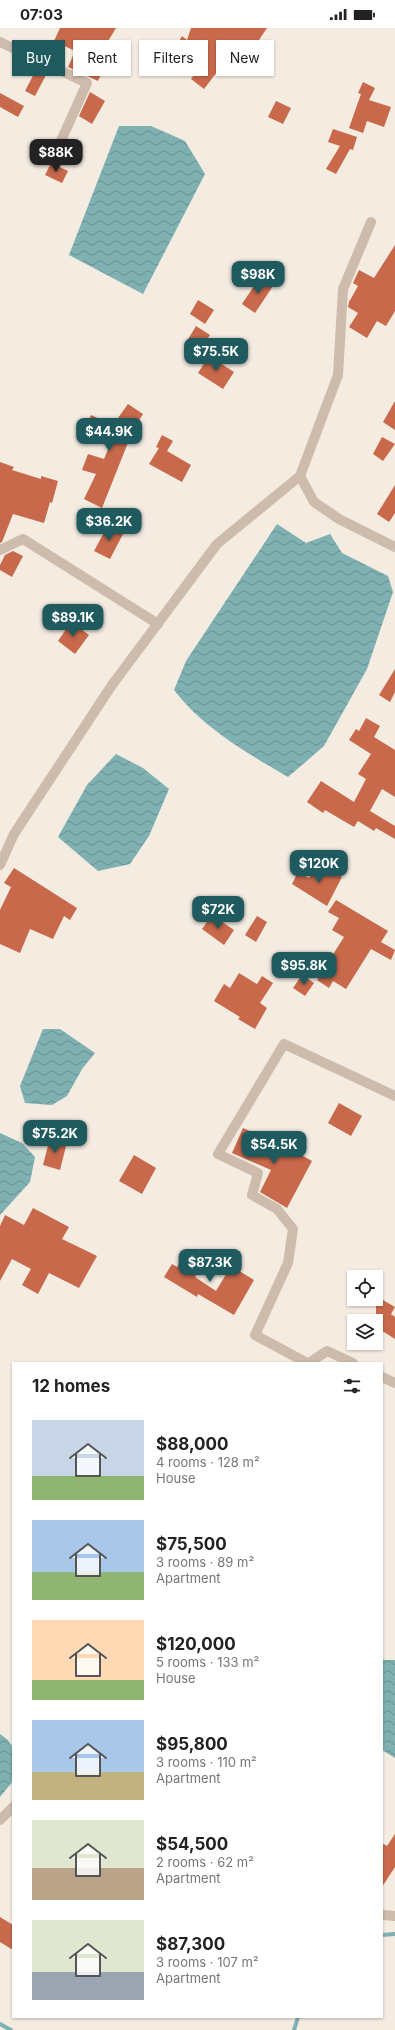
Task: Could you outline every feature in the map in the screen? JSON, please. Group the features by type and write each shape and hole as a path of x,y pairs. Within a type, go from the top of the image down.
{"street":[{"path":"0,42 87,83 60,143"},
{"path":"0,865 14,834 112,685 217,544 300,476 338,375 343,289 371,222"},
{"path":"300,476 314,502 339,519 395,547"},
{"path":"0,550 23,539 158,624"},
{"path":"306,1362 256,1335 288,1263 293,1229 277,1209 252,1195 258,1173 218,1154 284,1044 395,1096"},
{"path":"310,1362 328,1351 351,1362"},
{"path":"383,1377 395,1383"},
{"path":"0,1820 12,1807"},
{"path":"383,1915 395,1916"}],"water":[{"path":"119,126 151,126 185,141 205,174 143,294 69,255"},
{"path":"277,524 306,543 330,534 342,553 388,576 393,592 367,669 324,746 288,777 226,739 198,716 174,690 186,661"},
{"path":"116,754 143,768 169,789 149,836 130,864 98,871 58,837 87,785"},
{"path":"43,1029 60,1029 95,1053 82,1069 67,1096 52,1105 25,1103 20,1086"},
{"path":"0,1133 22,1143 35,1157 30,1182 0,1215"},
{"path":"383,1660 395,1660 395,1758 383,1751"},
{"path":"0,1734 8,1740 12,1746 12,1782 0,1797"}],"building":[{"path":"60,28 116,28 109,40 73,40 73,50 65,46 65,40 54,40"},
{"path":"191,28 267,28 259,40 216,40 216,73 204,89 191,79 193,76 208,76 208,40 187,40"},
{"path":"182,36 187,40 180,40"},
{"path":"73,56 73,69 68,67"},
{"path":"33,76 45,76 35,96 25,91"},
{"path":"87,76 100,76 98,81"},
{"path":"363,82 375,88 369,100 391,107 384,127 367,121 363,133 349,128 361,94 358,93"},
{"path":"90,92 105,101 92,124 79,116"},
{"path":"0,93 24,106 18,117 0,107"},
{"path":"276,101 291,108 283,124 268,117"},
{"path":"333,129 357,137 353,150 350,149 336,174 326,169 340,146 328,142"},
{"path":"51,163 68,171 62,183 45,175"},
{"path":"395,245 395,311 386,326 377,321 367,338 349,327 358,313 348,307 349,302 358,286 353,283 359,270 374,278"},
{"path":"260,277 273,286 255,313 242,304"},
{"path":"198,300 214,310 205,324 190,314"},
{"path":"196,326 210,335 208,338 224,349 217,361 187,341"},
{"path":"209,356 234,372 223,389 198,373"},
{"path":"395,401 395,430 383,422"},
{"path":"128,404 143,414 133,430 102,508 84,499 96,474 82,470 88,454 104,459 112,440 85,429 91,415 113,425"},
{"path":"162,435 173,441 167,451 191,465 182,482 149,464 159,448 156,447"},
{"path":"382,437 395,444 383,461 373,454"},
{"path":"0,462 14,467 12,470 41,479 41,476 58,481 52,503 50,502 44,523 13,514 2,542 0,543"},
{"path":"395,485 395,513 389,522 377,514"},
{"path":"108,525 123,534 110,559 94,551"},
{"path":"13,551 23,556 12,577 0,570 0,565 5,555"},
{"path":"71,622 89,635 75,654 58,641"},
{"path":"395,669 395,692 390,702 379,695"},
{"path":"366,718 380,726 374,737 395,750 395,797 382,789 370,811 395,826 395,839 376,828 374,831 358,821 354,827 325,810 323,813 307,802 321,781 354,802 366,779 358,774 371,754 349,740 356,729 359,731"},
{"path":"317,864 342,877 327,906 292,884 298,872 309,878"},
{"path":"14,868 77,908 70,920 64,916 53,939 30,929 20,953 0,944 0,910 11,887 4,883"},
{"path":"336,900 388,931 381,942 395,950 391,960 371,949 346,989 333,981 329,988 317,980 344,937 332,930 339,918 328,912"},
{"path":"212,915 234,930 224,945 202,929"},
{"path":"257,916 267,922 256,942 245,935"},
{"path":"239,973 257,984 262,976 273,983 260,1003 267,1008 255,1029 238,1019 240,1017 214,1001 224,984 230,988"},
{"path":"302,975 314,983 305,996 293,988"},
{"path":"339,1103 362,1116 351,1136 328,1123"},
{"path":"243,1128 289,1148 312,1161 287,1208 260,1192 271,1170 232,1153"},
{"path":"50,1138 67,1142 60,1170 43,1165"},
{"path":"134,1155 156,1168 142,1194 119,1181"},
{"path":"33,1208 69,1227 62,1239 97,1256 79,1288 49,1273 38,1294 22,1285 31,1269 12,1259 0,1281 0,1226 5,1215 24,1225"},
{"path":"188,1249 206,1259 195,1277 216,1291 231,1266 254,1280 234,1315 198,1294 197,1297 164,1277 172,1264 177,1267"},
{"path":"383,1300 395,1307 391,1314 395,1317 395,1339 383,1331 383,1314 376,1314 376,1306 383,1306"},
{"path":"395,1834 395,1867 383,1885 383,1844 387,1846"},
{"path":"0,1917 12,1924 12,1949 0,1942"}],"waterway":[{"path":"383,1935 395,1934"},
{"path":"294,2030 298,2018"},
{"path":"0,2024 11,2030"}]}
